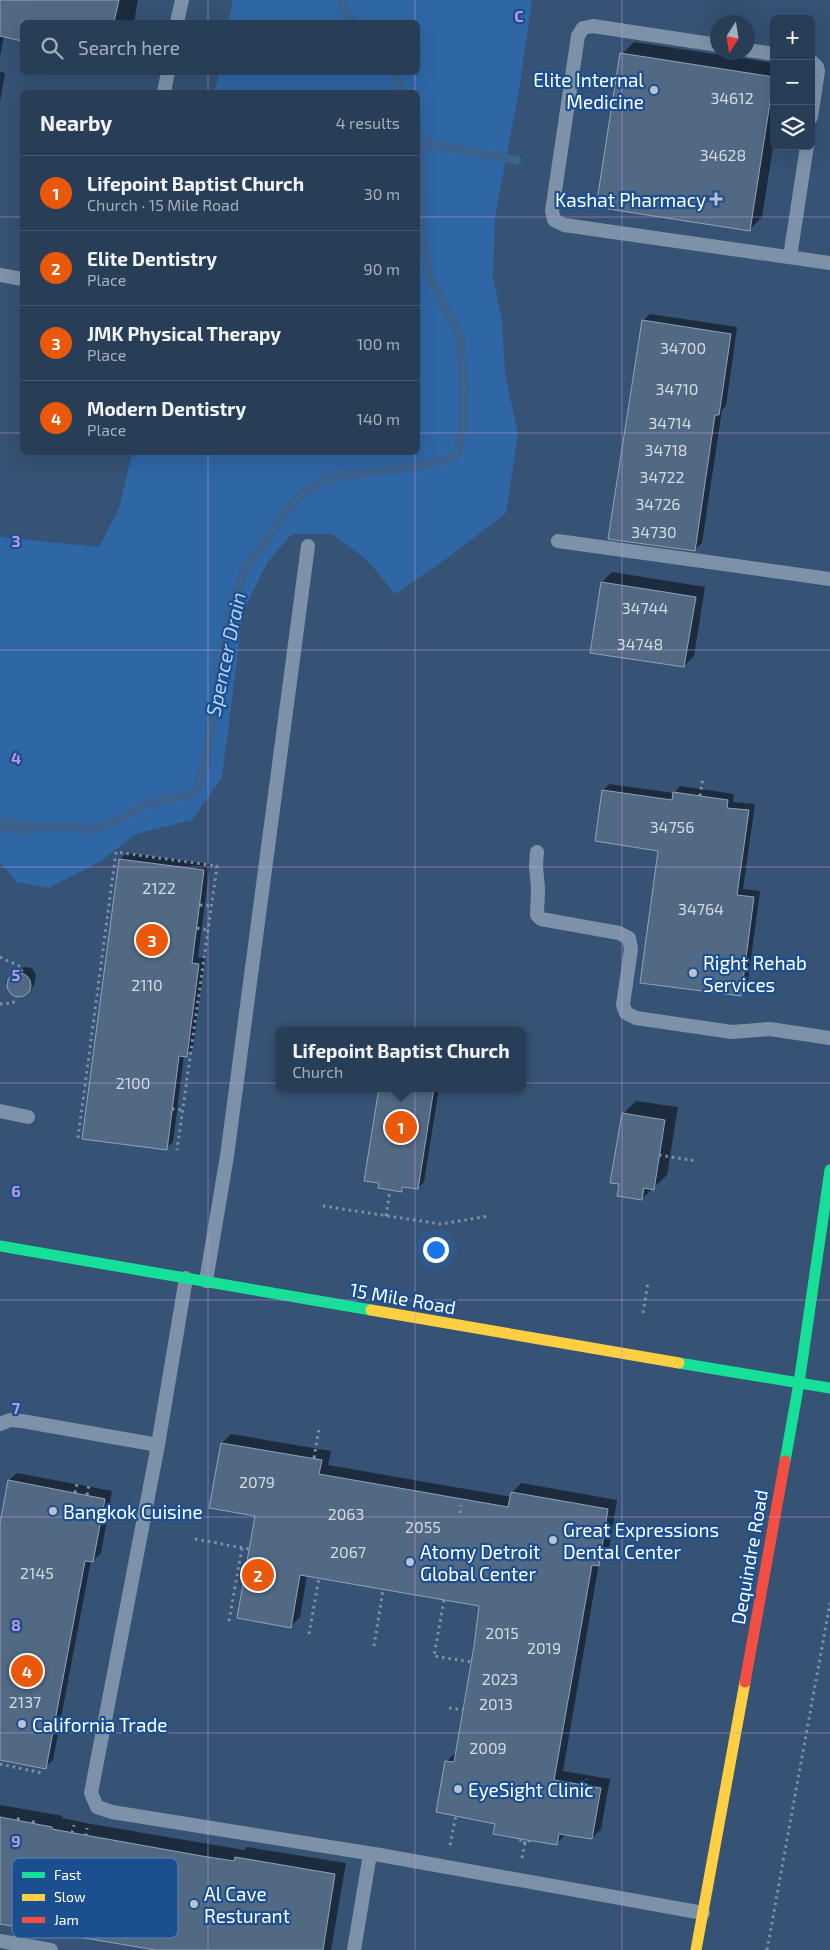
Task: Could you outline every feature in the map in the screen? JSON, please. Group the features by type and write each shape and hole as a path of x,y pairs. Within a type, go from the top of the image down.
{"main road":[{"name":"Dequindre Road","path":"696,1950 799,1383 830,1170"},
{"name":"15 Mile Road","path":"0,1246 830,1388"}],"lane":[{"path":"177,20 182,0"},
{"path":"710,44 593,26 583,28 578,36 552,216 558,224 830,263"},
{"path":"755,51 770,53"},
{"path":"815,65 818,72 815,91"},
{"path":"164,90 167,75"},
{"path":"790,257 806,150"},
{"path":"0,275 20,279"},
{"path":"558,540 830,579"},
{"path":"206,1281 229,1146 308,546"},
{"path":"537,852 538,889 536,915 541,919 619,933 629,938 631,949 623,1005 626,1014 636,1018 732,1032 770,1029 830,1038"},
{"path":"0,1111 28,1117"},
{"path":"186,1278 158,1445 91,1793 98,1807 112,1812 370,1854 703,1913"},
{"path":"0,1424 10,1420 22,1421 158,1445"},
{"path":"354,1950 370,1854"},
{"path":"0,1941 51,1950"}],"path":[{"path":"700,796 703,777"},
{"path":"78,1138 116,852 217,866 197,994 177,1150"},
{"path":"200,905 212,906"},
{"path":"196,928 208,930"},
{"path":"0,957 22,968 21,974"},
{"path":"0,1004 13,1003 16,997"},
{"path":"172,1109 183,1110"},
{"path":"660,1155 697,1161"},
{"path":"386,1216 390,1190"},
{"path":"323,1206 441,1224 489,1216"},
{"path":"643,1313 648,1282"},
{"path":"314,1458 319,1428"},
{"path":"75,1493 77,1483"},
{"path":"87,1495 89,1485"},
{"path":"460,1513 462,1505"},
{"path":"195,1539 249,1549"},
{"path":"229,1620 242,1548"},
{"path":"308,1634 319,1578"},
{"path":"374,1646 383,1590"},
{"path":"233,1600 240,1601"},
{"path":"444,1600 434,1656 472,1662"},
{"path":"767,1950 830,1603"},
{"path":"449,1708 463,1710"},
{"path":"0,1764 42,1772"},
{"path":"586,1786 588,1779"},
{"path":"18,1820 19,1815"},
{"path":"450,1848 456,1815"},
{"path":"33,1823 34,1818"},
{"path":"72,1833 74,1825"},
{"path":"86,1836 87,1828"},
{"path":"521,1839 520,1842 525,1843"},
{"path":"521,1862 525,1843 528,1843 529,1840"}],"shaded area":[{"path":"233,0 532,0 519,90 495,217 493,278 502,320 505,374 518,434 506,513 453,554 395,594 367,560 332,534 292,534 267,563 243,612 222,777 192,820 136,834 101,861 49,888 16,882 0,862 0,537 99,547 119,508 133,455 420,455 420,90 215,90 219,75 420,75 420,20 228,20"},
{"path":"0,817 23,821 30,820 32,834 23,835 0,832"}],"building":[{"path":"0,0 119,0 114,20 20,20 20,41 0,36"},
{"path":"620,53 770,76 770,103 750,231 596,207"},
{"path":"642,320 731,334 719,415 715,415 695,551 608,539"},
{"path":"601,582 696,597 684,667 590,653"},
{"path":"602,790 672,800 673,792 728,800 727,808 749,810 737,895 754,897 741,996 640,983 658,851 595,841"},
{"path":"119,859 204,870 192,963 199,964 187,1057 179,1056 167,1150 82,1139"},
{"path":"19,973 28,976 31,985 28,994 19,997 10,994 7,985 10,976"},
{"path":"378,1092 433,1092 418,1189 402,1187 402,1192 378,1188 379,1183 364,1181"},
{"path":"622,1113 665,1120 654,1190 644,1188 642,1200 617,1196 619,1184 610,1183"},
{"path":"221,1443 322,1460 319,1474 508,1507 511,1492 608,1509 599,1566 592,1565 554,1780 601,1788 592,1839 559,1834 557,1845 521,1839 493,1834 495,1824 436,1812 445,1761 454,1762 479,1606 300,1575 291,1628 237,1618 255,1516 209,1508"},
{"path":"8,1480 105,1499 93,1562 85,1561 46,1769 0,1760 0,1523"},
{"path":"0,1817 52,1827 52,1829 202,1856 234,1861 235,1857 335,1874 323,1950 156,1950 84,1938 178,1938 178,1858 12,1858 12,1926 0,1924"}],"waterway":[{"name":"Spencer Drain","path":"342,0 345,12 352,20"},
{"name":"Spencer Drain","path":"394,75 402,90"},
{"path":"420,142 517,160"},
{"name":"Spencer Drain","path":"0,823 31,827 76,827 89,830 110,824 148,804 192,793 197,789 205,761 218,690 221,654 234,598 245,569 287,511 300,495 322,481 340,475 378,472 438,462 455,456 458,451 463,427 464,387 460,337 427,268 421,228 420,148"}],"traffic: fast":[{"path":"785,1461 799,1383 830,1170"},
{"path":"0,1246 371,1310"},
{"path":"679,1363 830,1388"}],"traffic: slow":[{"path":"371,1310 679,1363"},
{"path":"696,1950 745,1682"}],"traffic: jam":[{"path":"745,1682 785,1461"}],"place":[{"name":"Elite Internal Medicine","path":"654,90"},
{"name":"Kashat Pharmacy","path":"716,199"},
{"name":"JMK Physical Therapy","path":"152,940"},
{"name":"Right Rehab Services","path":"693,973"},
{"name":"Lifepoint Baptist Church","path":"401,1127"},
{"name":"Bangkok Cuisine","path":"53,1511"},
{"name":"Great Expressions Dental Center","path":"553,1540"},
{"name":"Atomy Detroit Global Center","path":"410,1562"},
{"name":"Elite Dentistry","path":"258,1575"},
{"name":"Modern Dentistry","path":"27,1671"},
{"name":"California Trade","path":"22,1724"},
{"name":"EyeSight Clinic","path":"458,1789"},
{"name":"Al Cave Resturant","path":"194,1904"}]}
